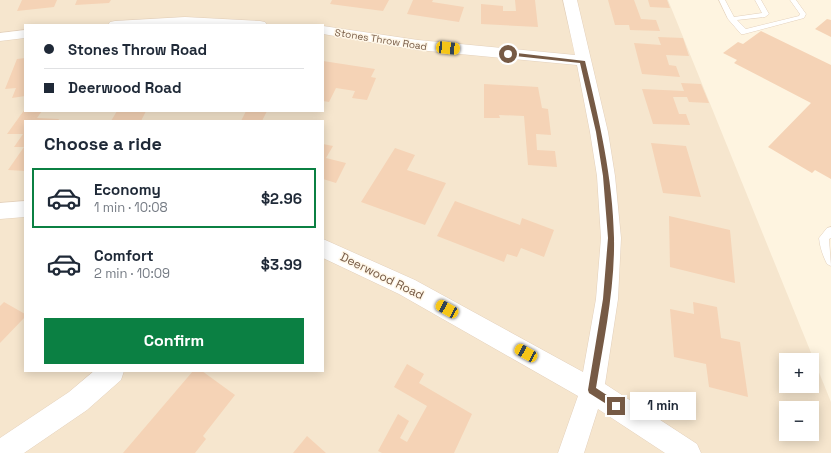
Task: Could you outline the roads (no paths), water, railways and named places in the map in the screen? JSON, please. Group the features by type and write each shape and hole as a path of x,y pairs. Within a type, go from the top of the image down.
{"street":[{"path":"570,0 599,132 606,176 611,238 607,299 592,390 571,453"},
{"path":"132,24 185,21 241,24"},
{"name":"Stones Throw Road","path":"324,30 418,45 583,61"},
{"path":"0,37 24,34"},
{"path":"0,211 24,209"},
{"name":"Deerwood Road","path":"324,248 408,286 592,390 688,453"},
{"path":"1,453 78,401 111,372"}],"lane":[{"path":"722,0 732,19 744,32 802,17 804,14 793,0"},
{"path":"732,19 766,15 758,0"},
{"path":"831,231 824,238 825,247 831,261"}]}
